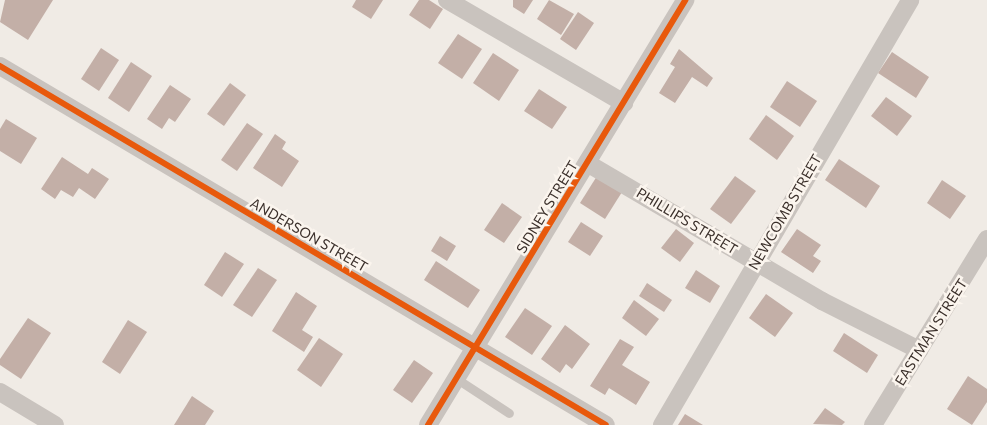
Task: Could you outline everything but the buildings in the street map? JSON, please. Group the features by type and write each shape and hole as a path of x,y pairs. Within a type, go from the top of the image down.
{"street":[{"path":"447,0 624,102"},
{"name":"SIDNEY STREET","path":"428,425 686,0"},
{"name":"NEWCOMB STREET","path":"662,425 755,262 910,0"},
{"name":"ANDERSON STREET","path":"0,66 606,425"},
{"name":"PHILLIPS STREET","path":"588,163 755,262 919,350"},
{"name":"EASTMAN STREET","path":"873,425 987,239"},
{"path":"0,392 56,425"}],"lane":[{"path":"457,379 509,413"}],"cycle path":[{"path":"428,425 685,0"},
{"path":"0,66 606,425"}]}
